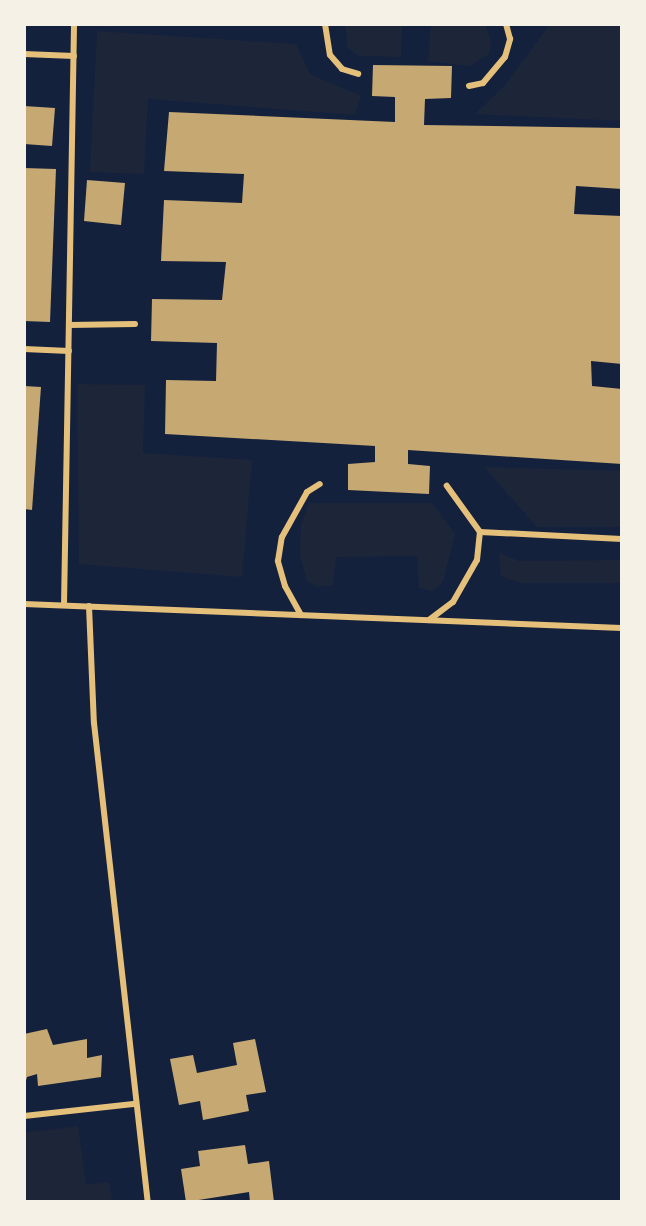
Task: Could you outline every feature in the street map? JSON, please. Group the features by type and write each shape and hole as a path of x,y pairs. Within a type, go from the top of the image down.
{"lane":[{"path":"64,605 74,24"},
{"path":"325,24 330,55 342,69 358,74"},
{"path":"469,86 483,83 505,57 510,39 506,24"},
{"path":"24,54 74,56"},
{"path":"69,325 135,324"},
{"path":"24,349 69,351"},
{"path":"301,615 278,561 282,537 298,504 320,484"},
{"path":"429,620 468,583 480,532 447,486"},
{"path":"480,532 622,539"},
{"path":"24,604 622,628"},
{"path":"89,606 94,723 133,1104 148,1202"},
{"path":"24,1116 133,1104"}],"shaded area":[{"path":"345,24 402,24 401,57 359,56 348,48"},
{"path":"431,24 485,24 491,41 489,54 470,66 428,61"},
{"path":"550,24 622,24 622,121 475,114 505,85"},
{"path":"97,31 296,44 310,74 361,96 355,115 148,99 144,174 90,172"},
{"path":"77,384 145,385 143,453 252,460 242,577 79,564"},
{"path":"484,467 622,471 622,527 537,527"},
{"path":"309,503 432,503 455,534 443,582 432,591 419,588 417,556 336,557 333,585 317,587 307,581 300,555 301,525"},
{"path":"499,553 519,561 622,560 622,583 521,583 501,576"},
{"path":"78,1126 86,1185 109,1182 112,1201 24,1202 24,1133"}],"building":[{"path":"373,65 452,66 451,98 425,99 424,125 622,128 622,189 576,186 574,214 622,216 622,364 591,361 592,386 622,389 622,464 408,450 408,464 430,466 429,494 348,490 348,464 375,462 375,446 165,434 166,380 216,381 217,343 151,341 152,299 222,300 226,262 161,261 164,200 242,203 244,174 164,171 169,112 395,122 395,97 372,96"},
{"path":"24,106 55,108 52,146 24,144"},
{"path":"24,168 56,169 50,322 24,321"},
{"path":"87,180 125,183 121,225 84,221"},
{"path":"24,386 41,387 32,510 24,509"},
{"path":"47,1029 53,1045 87,1039 87,1058 102,1055 101,1077 38,1086 37,1074 27,1077 24,1087 24,1034"},
{"path":"255,1039 266,1092 246,1095 249,1111 203,1120 200,1101 179,1105 170,1059 193,1055 197,1073 237,1065 233,1043"},
{"path":"245,1145 248,1164 269,1161 274,1202 250,1202 249,1192 186,1202 181,1169 200,1166 198,1151"}]}
